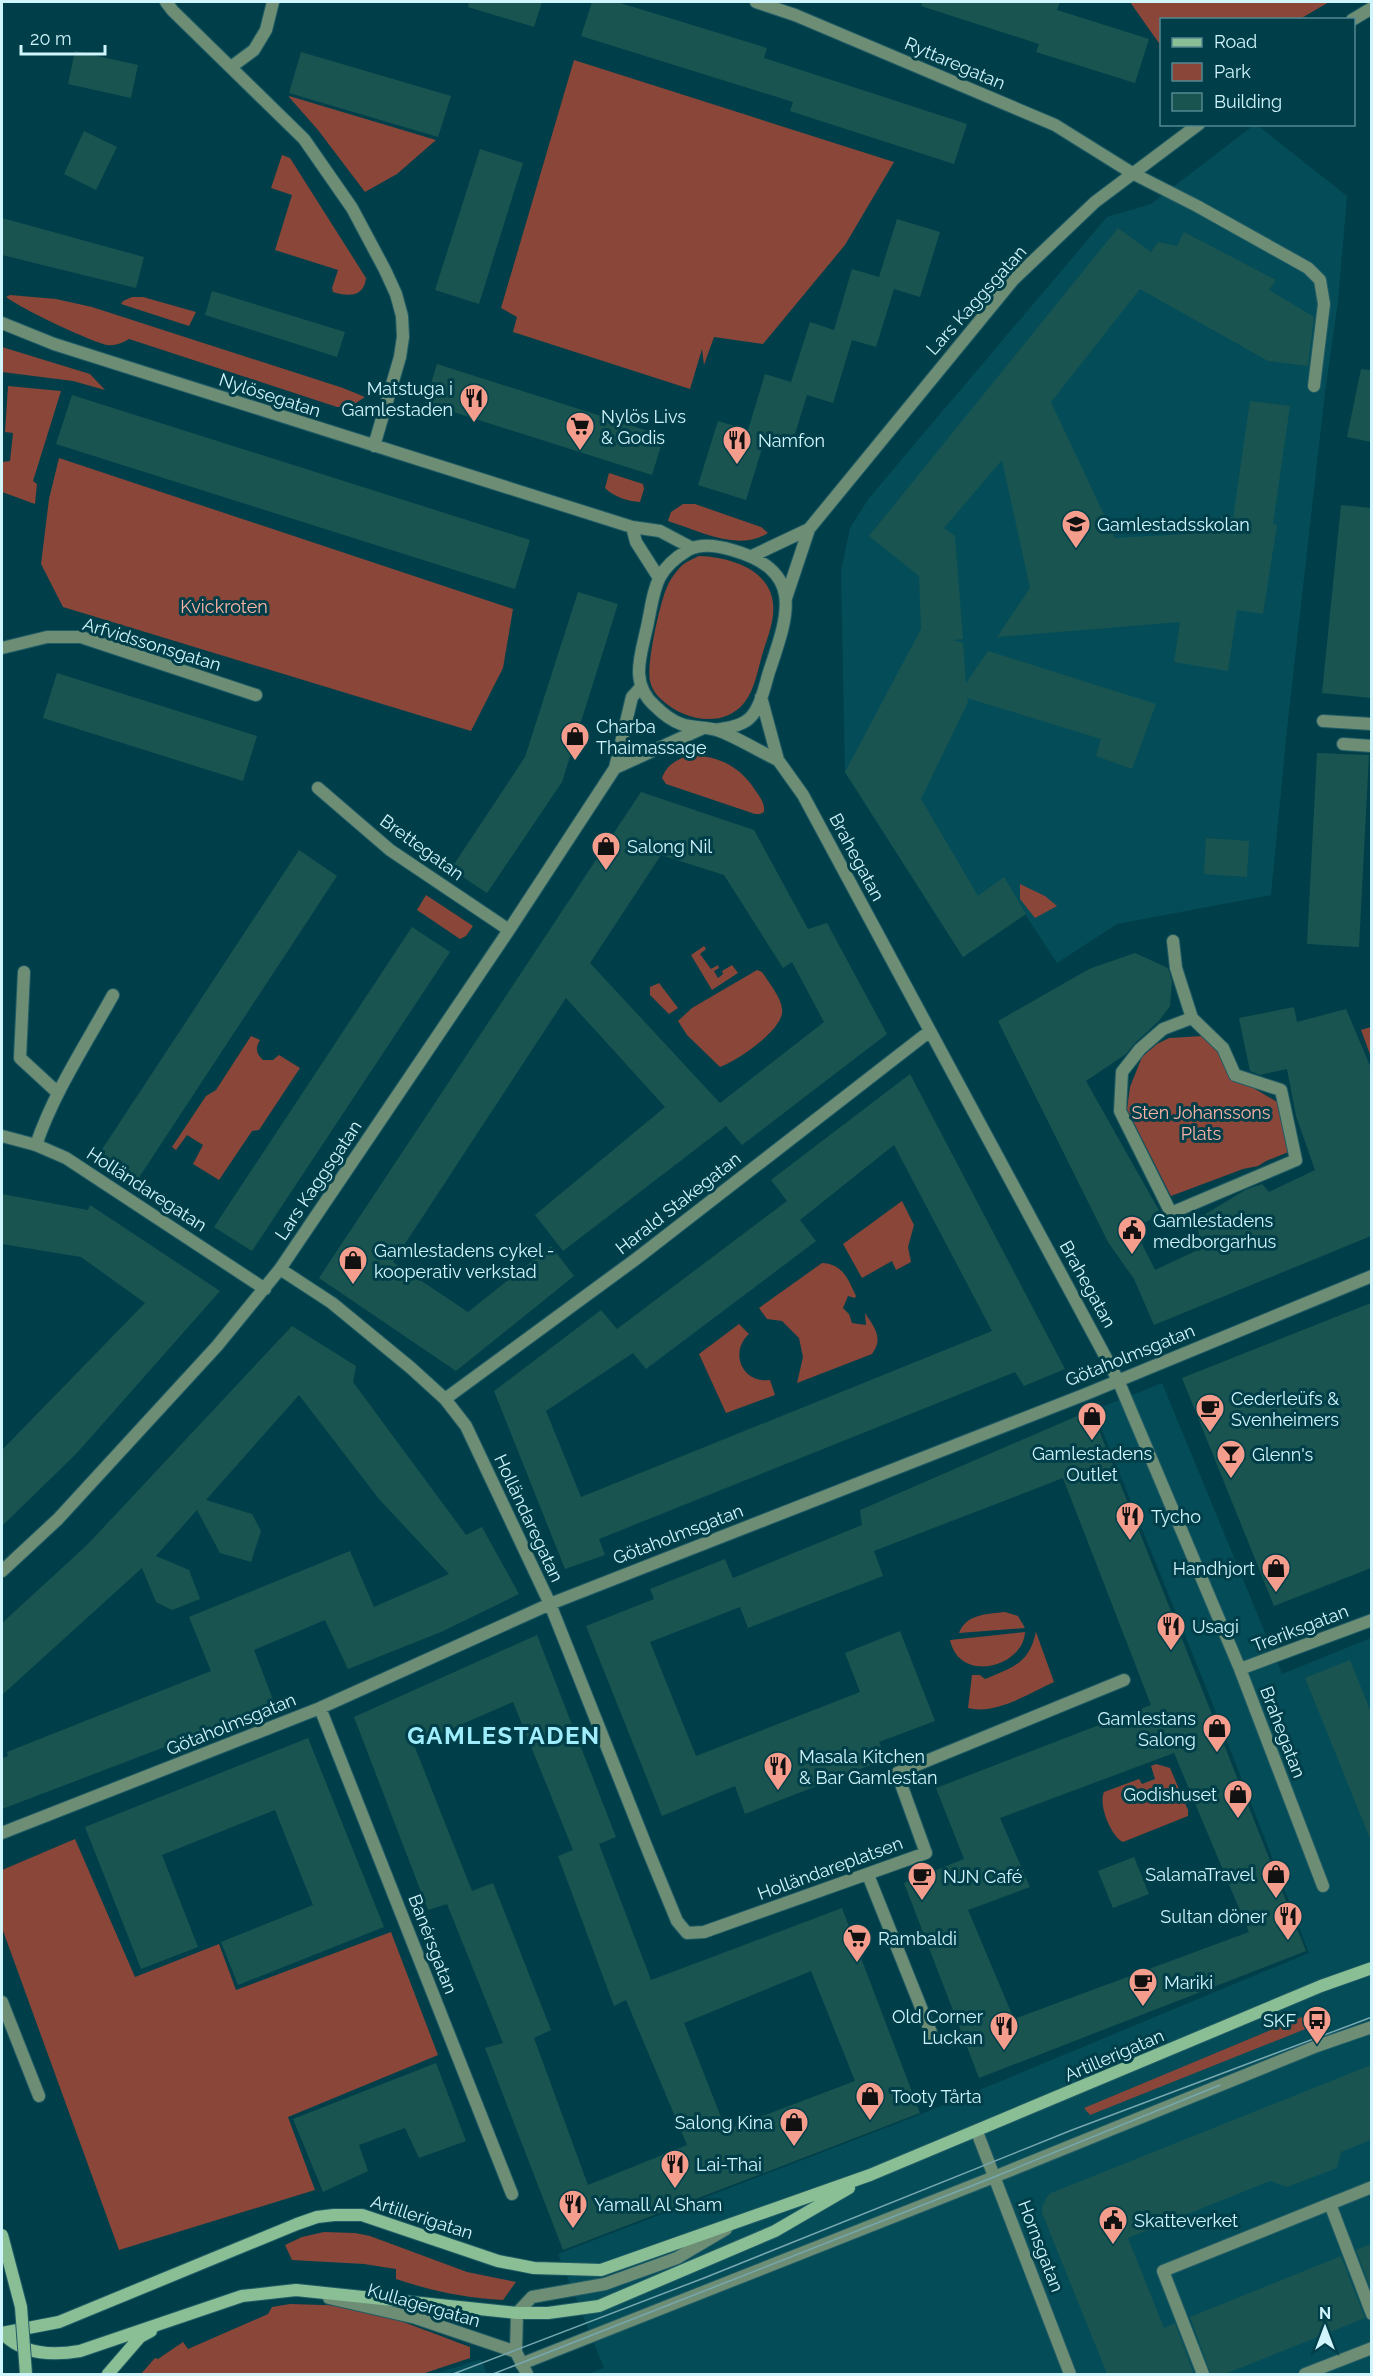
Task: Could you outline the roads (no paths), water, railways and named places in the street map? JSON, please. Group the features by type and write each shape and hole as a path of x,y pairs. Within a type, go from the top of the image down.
{"main road":[{"name":"Artillerigatan","path":"2,2333 59,2322 317,2217 362,2215 498,2261 534,2268 601,2270 870,2175 978,2132 1321,1986 1371,1968"},
{"name":"Artillerigatan","path":"25,2350 64,2354 242,2296 296,2290 517,2313 548,2313 599,2306 775,2231 817,2209 870,2175"},
{"path":"2,2235 21,2307 26,2374"},
{"name":"Artillerigatan","path":"108,2374 140,2337 177,2317"},
{"path":"2,2333 8,2340 25,2350"}],"street":[{"path":"166,2 304,139 352,208 396,294 402,316 403,337 400,357 375,446"},
{"path":"231,67 254,50 266,30 273,2"},
{"name":"Ryttaregatan","path":"756,2 795,15 1055,124 1132,173 1197,206 1308,268 1320,280 1324,304 1314,386"},
{"path":"1355,18 1371,8"},
{"name":"Lars Kaggsgatan","path":"786,598 809,529 1013,280 1095,202 1195,126"},
{"name":"Nylösegatan","path":"2,322 54,344 375,446 432,462 632,527 660,531 692,548"},
{"path":"632,527 636,542 659,578"},
{"name":"Lars Kaggsgatan","path":"752,556 809,529"},
{"path":"706,546 725,548 752,556 772,568 781,581 786,598 785,617 757,708 747,721 716,730 701,729 667,718 646,698 640,687 638,670 661,572 675,558 692,548 706,546"},
{"name":"Arfvidssonsgatan","path":"2,648 47,638 81,638 256,694"},
{"name":"Lars Kaggsgatan","path":"2,1571 58,1519 217,1346 280,1269 509,930 615,768 632,697 640,687"},
{"name":"Brahegatan","path":"761,697 778,760 803,795 1118,1380 1240,1669 1323,1886"},
{"path":"1323,721 1371,724"},
{"path":"615,768 701,729"},
{"name":"Brahegatan","path":"716,730 778,760"},
{"path":"1343,744 1371,746"},
{"name":"Brettegatan","path":"318,788 390,850 509,930"},
{"path":"1173,941 1176,968 1192,1018 1223,1048 1235,1075 1281,1090 1296,1160 1172,1213 1120,1110 1122,1072 1140,1049 1163,1029 1192,1018"},
{"path":"24,972 20,1058 58,1093"},
{"path":"36,1145 44,1121 58,1093 113,995"},
{"name":"Harald Stakegatan","path":"445,1399 636,1259 930,1031"},
{"name":"Holländaregatan","path":"2,1136 36,1145 66,1158 265,1289"},
{"name":"Holländaregatan","path":"280,1269 332,1303 411,1368 445,1399 466,1426 550,1604 649,1853"},
{"name":"Götaholmsgatan","path":"2,1833 320,1708 550,1604 1118,1380 1371,1275"},
{"name":"Treriksgatan","path":"1240,1669 1371,1620"},
{"name":"Holländareplatsen","path":"649,1853 677,1920 687,1933 704,1932 868,1875 926,1853 897,1773 1124,1680"},
{"name":"Banérsgatan","path":"320,1708 512,2194"},
{"path":"868,1875 932,2035"},
{"path":"2,2002 39,2096"},
{"path":"517,2313 516,2352 524,2369 1317,2046 1371,2027"},
{"name":"Hornsgatan","path":"978,2132 1070,2374"},
{"path":"1203,2374 1163,2271 1371,2187"},
{"path":"1330,2204 1371,2314"},
{"name":"Artillerigatan","path":"517,2313 532,2297 604,2284 677,2258 735,2224"},
{"name":"Kullagergatan","path":"296,2290 416,2318 516,2352"},
{"path":"1305,2374 1371,2348"}],"tram line":[{"path":"453,2374 704,2278 1072,2130 1372,2017"},
{"path":"493,2374 994,2177 1220,2085"}],"place":[{"name":"Matstuga i Gamlestaden","path":"474,424"},
{"name":"Nylös Livs & Godis","path":"580,452"},
{"name":"Namfon","path":"737,466"},
{"name":"Gamlestadsskolan","path":"1076,550"},
{"name":"Charba Thaimassage","path":"575,762"},
{"name":"Salong Nil","path":"606,872"},
{"name":"Gamlestadens medborgarhus","path":"1132,1256"},
{"name":"Gamlestadens cykel - kooperativ verkstad","path":"353,1286"},
{"name":"Cederleüfs & Svenheimers","path":"1210,1434"},
{"name":"Gamlestadens Outlet","path":"1092,1442"},
{"name":"Glenn's","path":"1231,1480"},
{"name":"Tycho","path":"1130,1542"},
{"name":"Handhjort","path":"1276,1594"},
{"name":"Usagi","path":"1171,1652"},
{"name":"Gamlestans Salong","path":"1217,1754"},
{"name":"Masala Kitchen & Bar Gamlestan","path":"778,1792"},
{"name":"Godishuset","path":"1238,1820"},
{"name":"SalamaTravel","path":"1276,1900"},
{"name":"NJN Café","path":"922,1902"},
{"name":"Sultan döner","path":"1288,1942"},
{"name":"Rambaldi","path":"857,1964"},
{"name":"Mariki","path":"1143,2008"},
{"name":"SKF","path":"1317,2046"},
{"name":"Old Corner Luckan","path":"1004,2052"},
{"name":"Tooty Tårta","path":"870,2122"},
{"name":"Salong Kina","path":"794,2148"},
{"name":"Lai-Thai","path":"675,2190"},
{"name":"Yamall Al Sham","path":"573,2230"},
{"name":"Skatteverket","path":"1113,2246"}],"district":[{"name":"GAMLESTADEN","path":"504,1735"}],"park label":[{"name":"Kvickroten","path":"224,606"},
{"name":"Sten Johanssons Plats","path":"1201,1122"}]}
